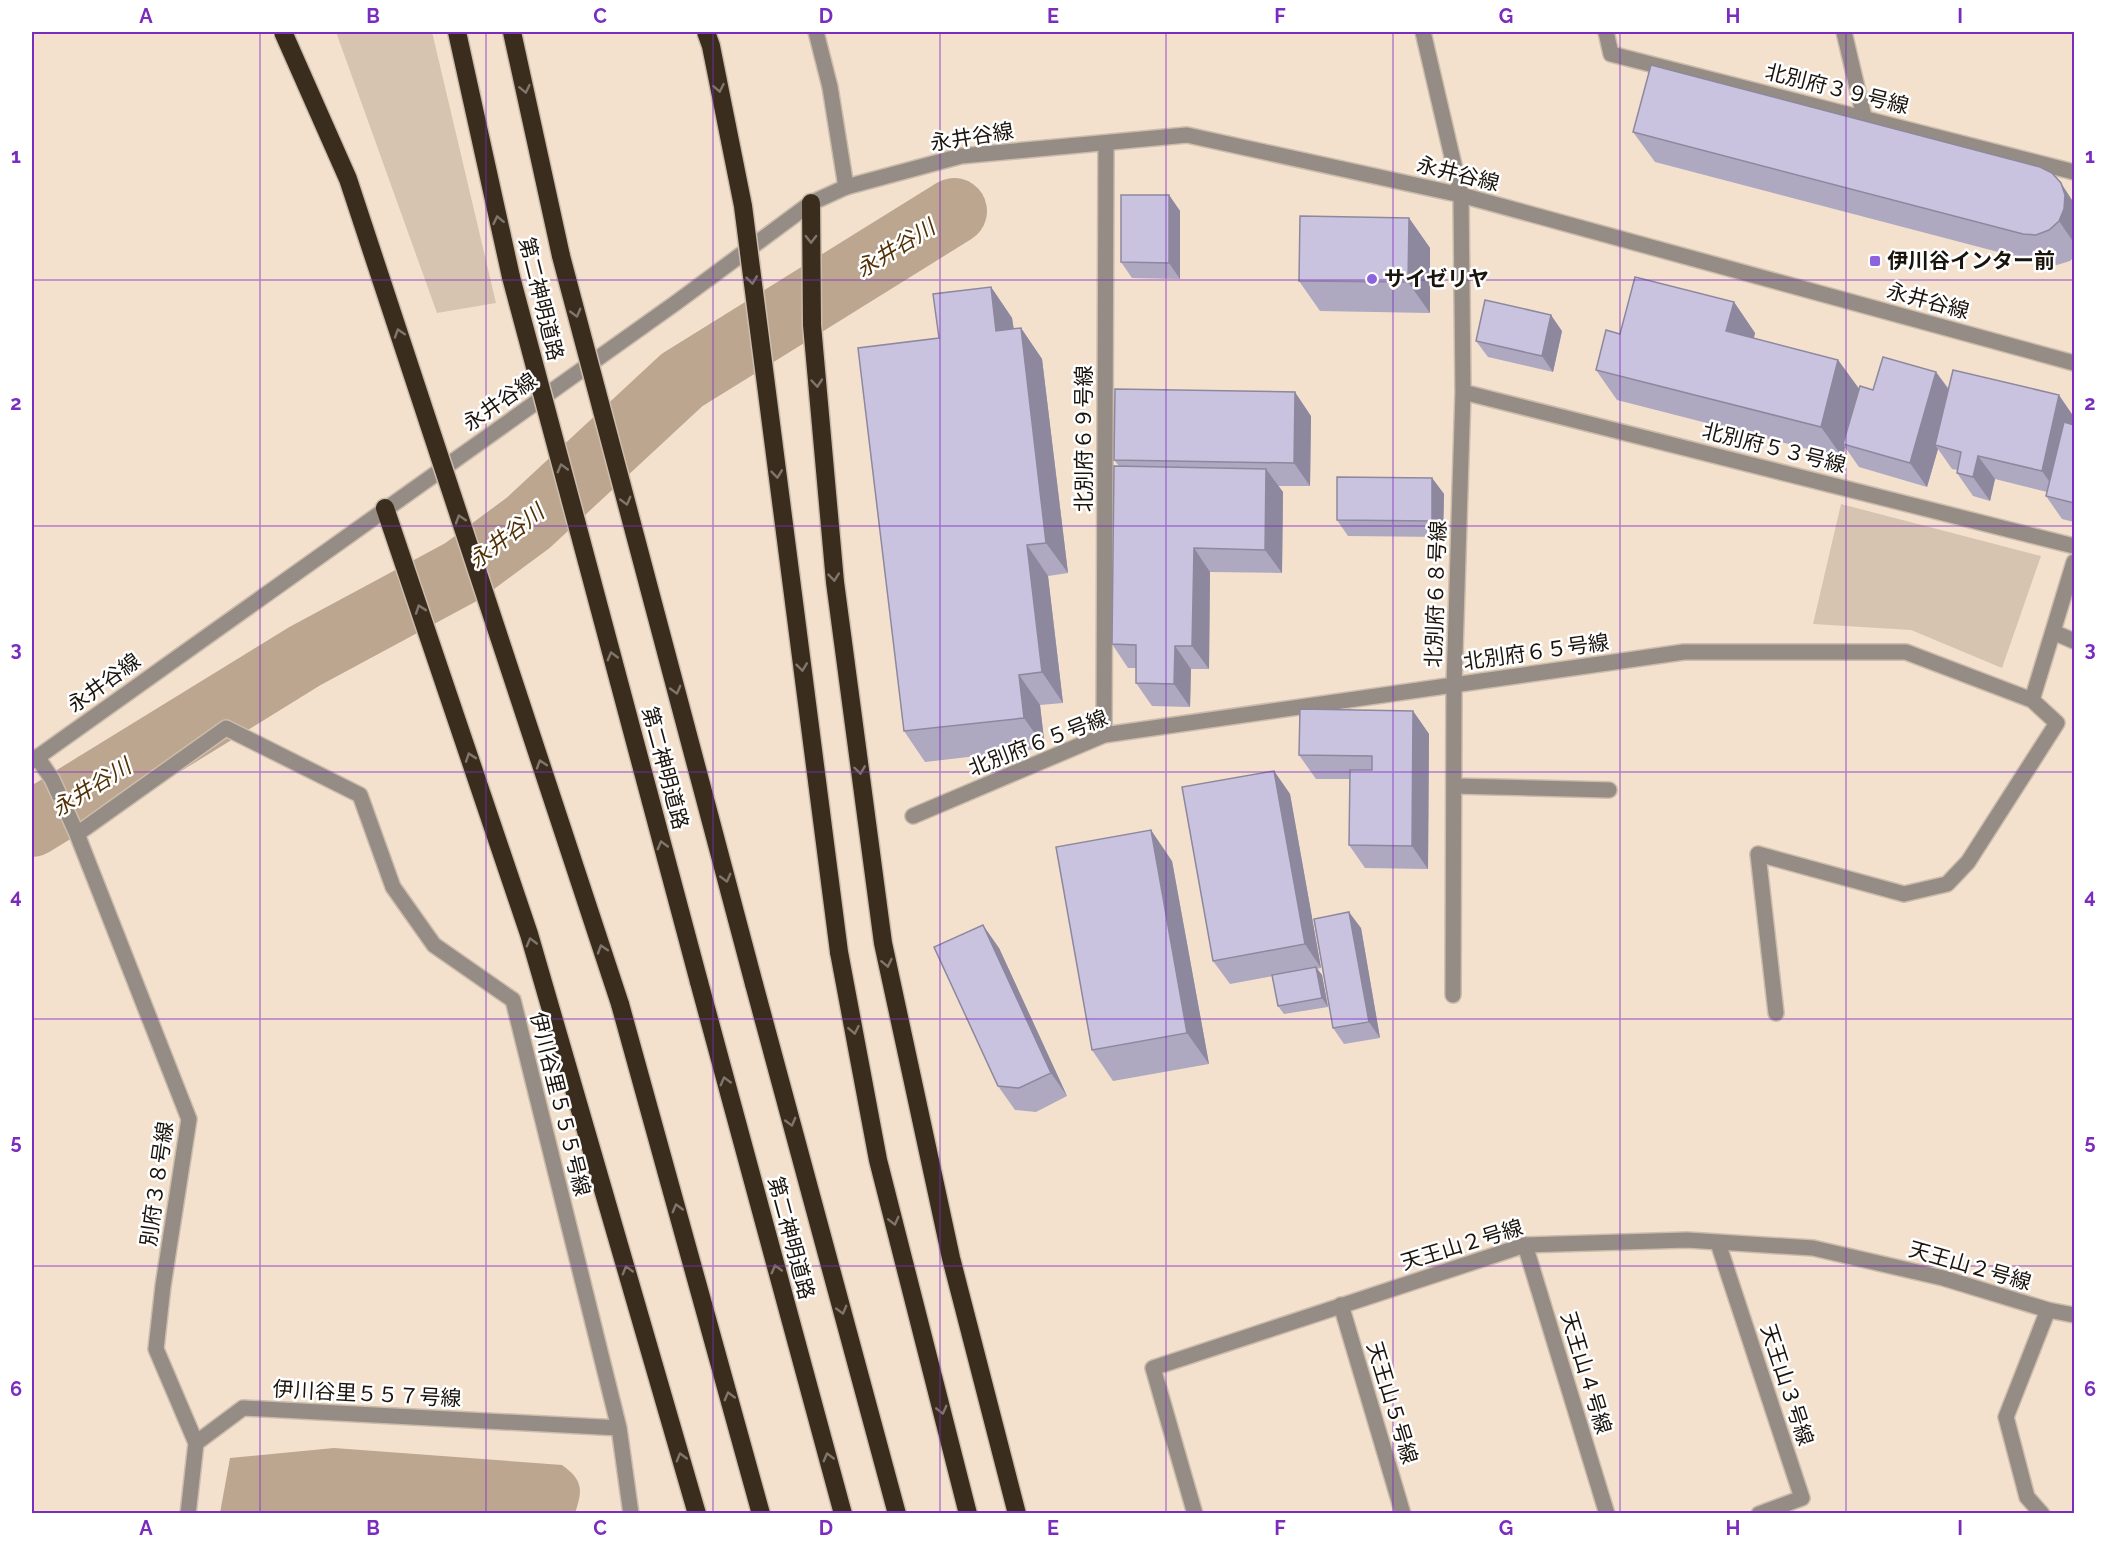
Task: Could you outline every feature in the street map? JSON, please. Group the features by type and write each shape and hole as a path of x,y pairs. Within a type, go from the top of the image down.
{"highway":[{"path":"283,32 294,52 348,179 620,1004 760,1514"},
{"name":"第二神明道路","path":"457,32 511,277 843,1514"},
{"name":"第二神明道路","path":"512,32 561,256 897,1514"},
{"path":"705,32 711,46 743,206 839,952 878,1160 968,1514"},
{"path":"811,203 812,325 835,582 883,943 951,1258 1017,1514"},
{"path":"386,508 529,933 697,1514"}],"street":[{"path":"816,32 830,87 846,187"},
{"name":"北別府６８号線","path":"1423,32 1461,195 1463,392 1454,685 1453,994"},
{"name":"北別府３９号線","path":"1606,32 1611,54 2074,172"},
{"path":"1844,32 1864,117"},
{"name":"永井谷線","path":"34,759 677,302 811,203 846,187 961,156 1187,135 1461,195 2074,363"},
{"name":"北別府６９号線","path":"1104,735 1106,144"},
{"name":"北別府５３号線","path":"1463,392 2074,546"},
{"path":"1776,1013 1758,854 1904,894 1947,885 1968,862 2057,723 2032,700 2074,562"},
{"path":"2053,632 2074,641"},
{"name":"北別府６５号線","path":"913,816 1104,735 1684,652 1905,652 2032,700"},
{"name":"伊川谷里５５５号線","path":"77,834 226,728 360,795 393,887 434,945 513,1000 619,1428"},
{"path":"34,759 52,779 77,834"},
{"path":"1454,786 1609,790"},
{"name":"別府３８号線","path":"77,834 189,1119 163,1286 156,1349 196,1443"},
{"name":"天王山２号線","path":"1195,1514 1153,1368 1525,1245 1687,1240 1813,1248 1943,1278 2048,1310 2074,1315"},
{"name":"天王山３号線","path":"1718,1243 1802,1498 1759,1514"},
{"name":"天王山４号線","path":"1525,1245 1607,1514"},
{"name":"天王山５号線","path":"1341,1305 1403,1514"},
{"path":"2042,1514 2027,1497 2006,1417 2048,1310"},
{"name":"伊川谷里５５７号線","path":"196,1443 243,1408 619,1428"},
{"path":"619,1428 631,1514"},
{"path":"188,1514 196,1443"}],"shaded area":[{"path":"336,32 432,32 496,303 437,313"},
{"path":"1841,504 2041,556 2002,668 1911,630 1813,624"},
{"path":"334,1448 562,1465 577,1481 579,1498 575,1513 220,1513 230,1458"}],"building":[{"path":"1651,65 2040,167 2052,173 2061,183 2065,195 2064,209 2059,221 2049,230 2036,235 2023,234 1633,132"},
{"path":"1121,195 1169,195 1169,263 1121,262"},
{"path":"1300,216 1409,218 1408,282 1299,281"},
{"path":"1635,277 1734,302 1726,331 1838,360 1821,427 1596,370 1606,330 1620,334"},
{"path":"991,287 996,331 1021,328 1046,543 1027,545 1042,672 1019,675 1024,718 904,731 858,348 939,338 933,294"},
{"path":"1485,300 1551,315 1542,356 1476,341"},
{"path":"1883,357 1936,372 1910,463 1843,444 1860,386 1873,390"},
{"path":"1953,370 2059,395 2042,471 1978,456 1973,477 1957,473 1961,452 1935,445"},
{"path":"1115,389 1295,392 1294,463 1114,460"},
{"path":"2064,422 2074,425 2074,503 2046,496"},
{"path":"1114,466 1266,469 1265,550 1194,548 1192,646 1175,646 1174,684 1136,683 1136,645 1112,644"},
{"path":"1337,477 1432,478 1432,521 1337,520"},
{"path":"1300,709 1413,711 1412,846 1349,845 1350,770 1372,770 1372,756 1299,755"},
{"path":"1274,771 1305,944 1213,961 1182,787"},
{"path":"1151,830 1187,1033 1092,1050 1056,847"},
{"path":"1349,912 1369,1022 1333,1028 1314,919"},
{"path":"983,925 1051,1073 1019,1088 998,1086 934,947"},
{"path":"1316,967 1322,998 1278,1006 1272,975"}],"waterway":[{"name":"永井谷川","path":"32,824 305,656 463,571 528,523 682,380 954,211"}],"place":[{"name":"伊川谷インター前","path":"1875,261"},
{"name":"サイゼリヤ","path":"1372,279"}]}
